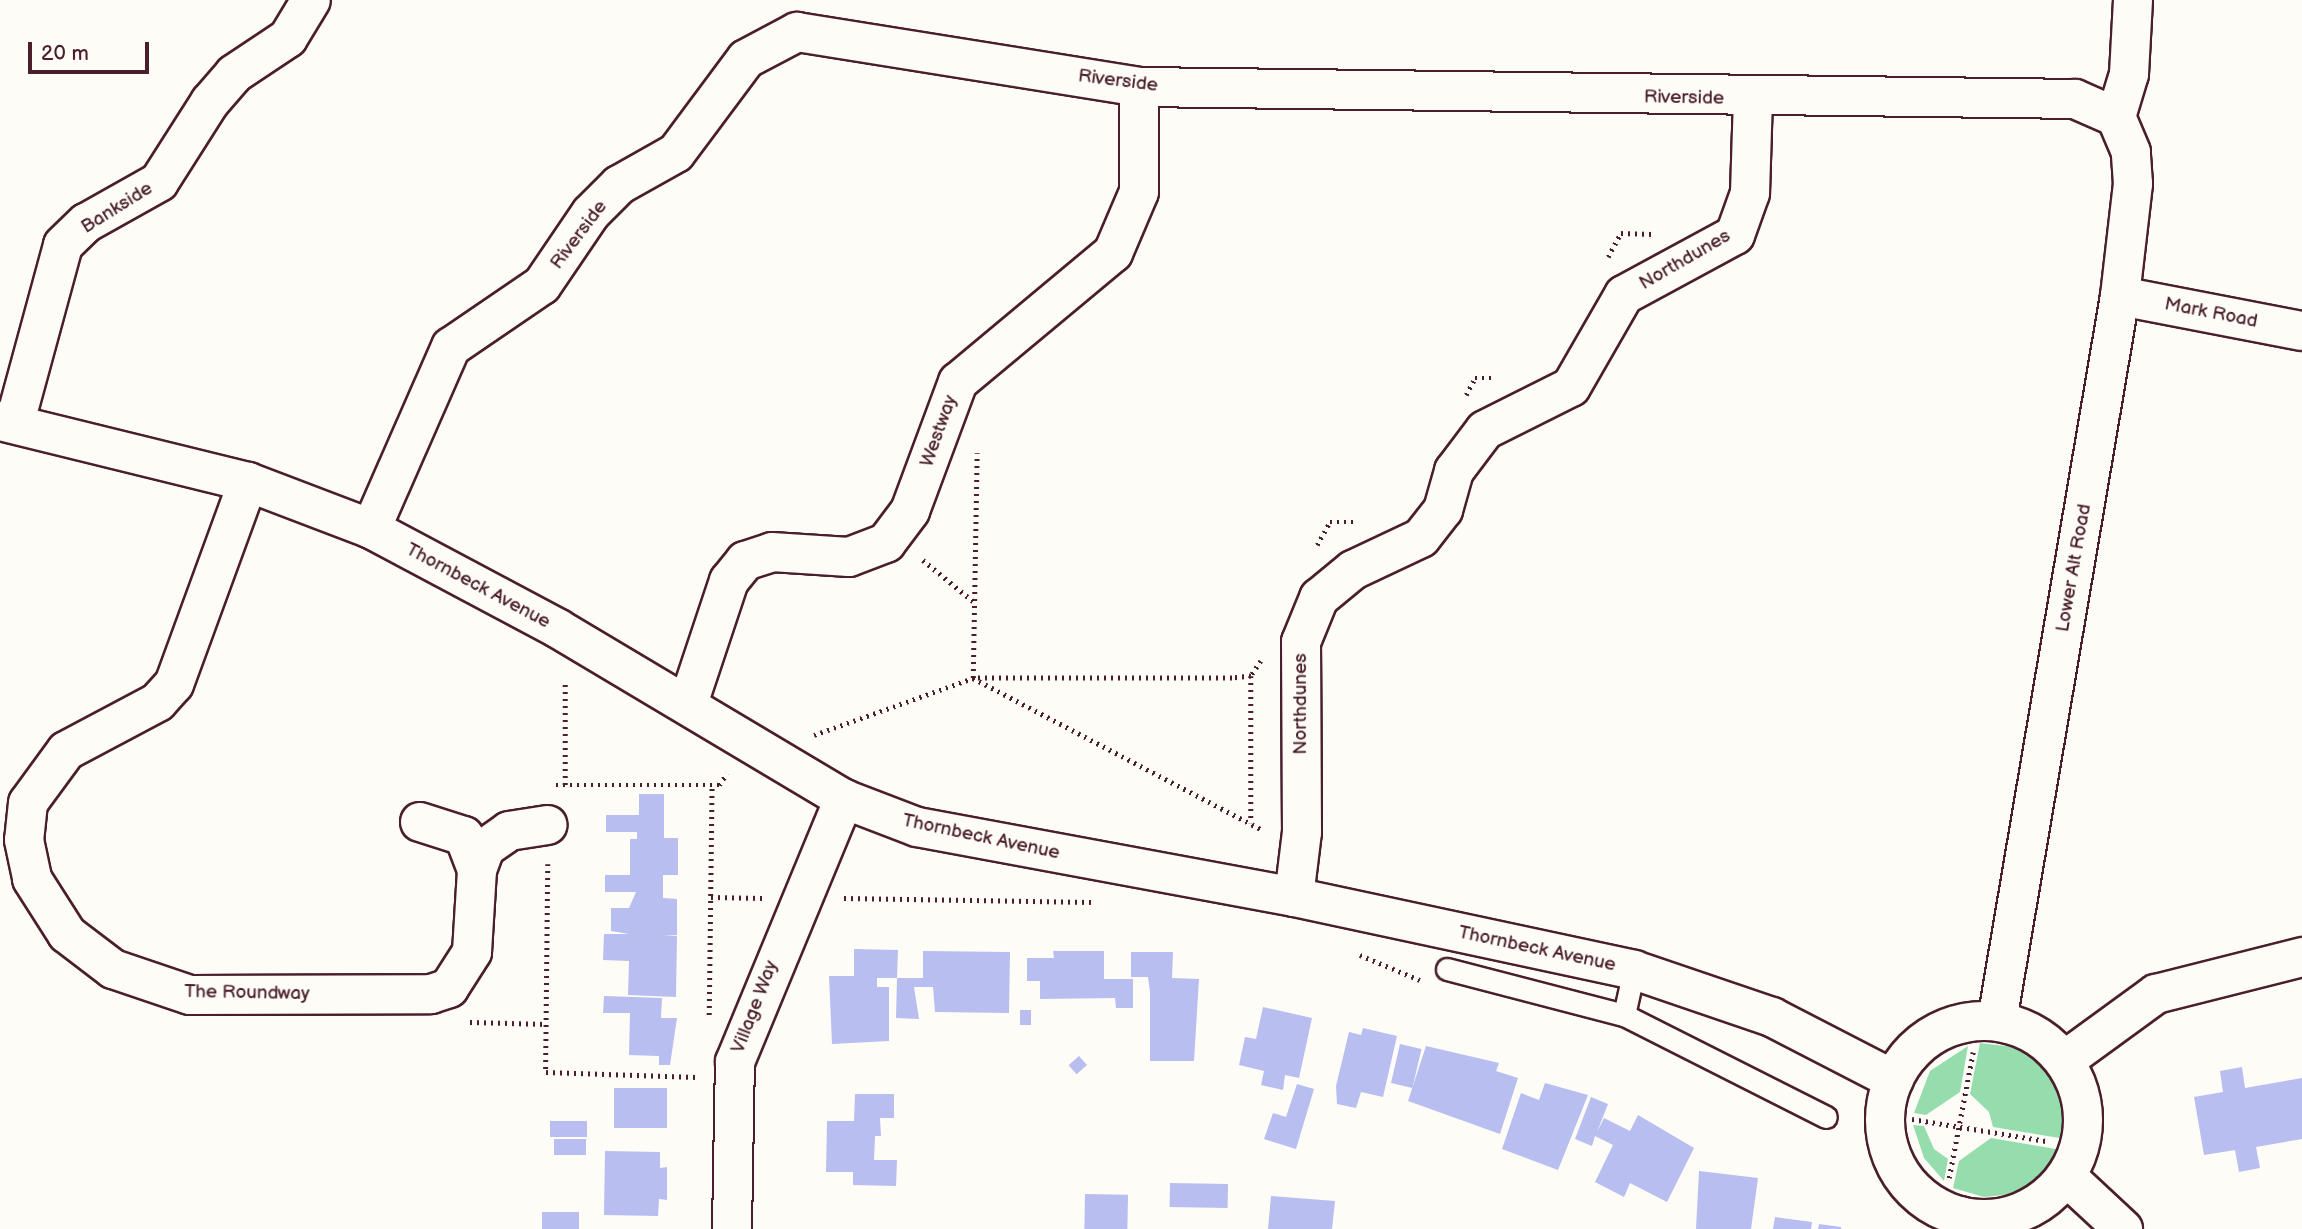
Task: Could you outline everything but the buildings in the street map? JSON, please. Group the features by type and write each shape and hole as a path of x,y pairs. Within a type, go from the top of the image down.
{"street":[{"name":"Bankside","path":"7,421 63,245 86,223 159,182 209,102 234,74 288,38 312,0"},
{"path":"2116,117 2129,74 2133,0"},
{"name":"Riverside","path":"371,529 451,347 542,285 591,213 619,185 676,153 764,45 797,32 835,34 1139,86 1753,99 2074,99 2116,117"},
{"name":"Westway","path":"688,704 729,580 745,561 772,552 868,554 892,535 910,511 958,382 1113,253 1139,192 1139,86"},
{"name":"Northdunes","path":"1294,897 1300,849 1301,642 1319,598 1353,570 1421,538 1443,510 1454,471 1485,430 1571,387 1624,295 1735,235 1750,192 1753,99"},
{"name":"Lower Alt Road","path":"1985,1033 2120,296 2133,184 2131,152 2116,117"},
{"name":"Mark Road","path":"2120,296 2302,331"},
{"name":"Thornbeck Avenue","path":"7,421 248,482 371,529 688,704 762,754 844,799 916,827 1294,897 1634,970 1772,1017 1894,1080"},
{"name":"The Roundway","path":"248,482 167,694 66,751 37,785 24,840 38,894 89,954 168,990 431,994 449,988 472,952 477,870 485,848 498,836 548,825"},
{"name":"Village Way","path":"732,1229 734,1062 799,898 844,799"},
{"name":"The Roundway","path":"421,822 464,836 477,870"},
{"path":"2064,1060 2156,994 2302,957"},
{"path":"1966,1022 1985,1033 2035,1034 2064,1060 2084,1118 2059,1159 2020,1213 1956,1210 1921,1197 1895,1164 1885,1122 1894,1080 1911,1053 1936,1033 1966,1022"},
{"path":"2059,1159 2123,1229"}],"lane":[{"path":"1447,969 1624,1015 1826,1117"},
{"path":"1624,1015 1634,970"}],"path":[{"path":"972,678 977,448"},
{"path":"892,535 974,601"},
{"path":"1251,823 1251,676 1259,661 1300,662"},
{"path":"565,673 565,785"},
{"path":"709,1078 546,1072 550,785 712,785 735,764 972,678 1251,676"},
{"path":"972,678 1300,849"},
{"path":"709,1022 712,785"},
{"path":"710,897 1097,903"},
{"path":"1355,953 1435,986 1447,969"},
{"path":"1956,1210 1959,1127 1985,1033"},
{"path":"1912,1119 1959,1127 2059,1159"}],"green space":[{"path":"1980,1043 2014,1047 2054,1074 2066,1101 2066,1139 1993,1127 1989,1112 1970,1094"},
{"path":"1968,1046 1960,1092 1926,1115 1914,1113 1930,1071"},
{"path":"1913,1125 1924,1126 1934,1149 1948,1159 1944,1181 1924,1158"},
{"path":"1991,1138 2062,1150 2039,1180 2012,1194 1984,1197 1953,1188 1959,1161"}]}
